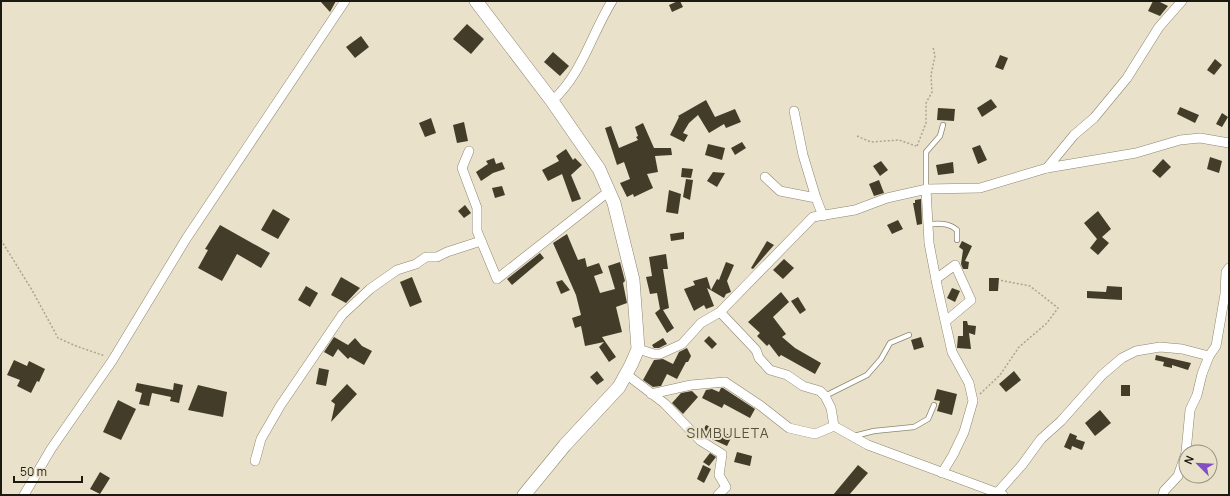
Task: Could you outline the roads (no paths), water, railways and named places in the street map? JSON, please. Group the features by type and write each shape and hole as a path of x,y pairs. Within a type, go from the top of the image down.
{"street":[{"path":"24,495 51,449 112,361 186,239 345,1"},
{"path":"476,1 552,101 591,154 599,168 614,203 633,280 638,349 626,374 619,387 565,446 524,495"},
{"path":"552,101 565,89 582,61 612,1"},
{"path":"1047,168 1074,135 1094,118 1127,78 1159,27 1182,1"},
{"path":"794,111 803,155 816,198 824,216"},
{"path":"638,349 654,354 660,354 682,344 701,323 720,312 798,230 813,217 855,210 887,198 926,189 980,188 1047,168 1131,154 1190,138 1200,138 1229,143"},
{"path":"469,151 462,168 477,208 476,226 481,241 495,277 499,279 608,192"},
{"path":"765,177 780,191 816,198"},
{"path":"926,189 929,243 952,352 969,383 973,401 964,432 942,473"},
{"path":"255,461 261,439 280,406 342,316 370,289 397,270 416,264 426,257 437,257 447,252 481,241"},
{"path":"936,279 955,265 971,300 946,321"},
{"path":"1187,444 1190,410 1196,398 1200,379 1209,356 1215,350 1218,338 1226,272 1229,268"},
{"path":"720,312 756,350 759,358 770,370 788,375 804,386 820,391 825,396 831,408 834,426 868,445 1000,494 1040,439 1060,421 1115,362 1136,351 1160,347 1182,349 1209,356"},
{"path":"626,374 664,403 701,441 722,454 719,475 726,488 718,495"},
{"path":"651,394 692,385 725,382 761,406 789,428 816,434 834,426"},
{"path":"1163,495 1164,491 1178,476"}],"lane":[{"path":"926,189 926,152 940,136 943,126"},
{"path":"928,224 951,225 957,230 956,240"},
{"path":"825,396 867,375 881,359 890,343 909,335"},
{"path":"852,437 874,431 914,426 928,419 934,405"}],"district":[{"name":"SIMBULETA","path":"728,433"}]}
